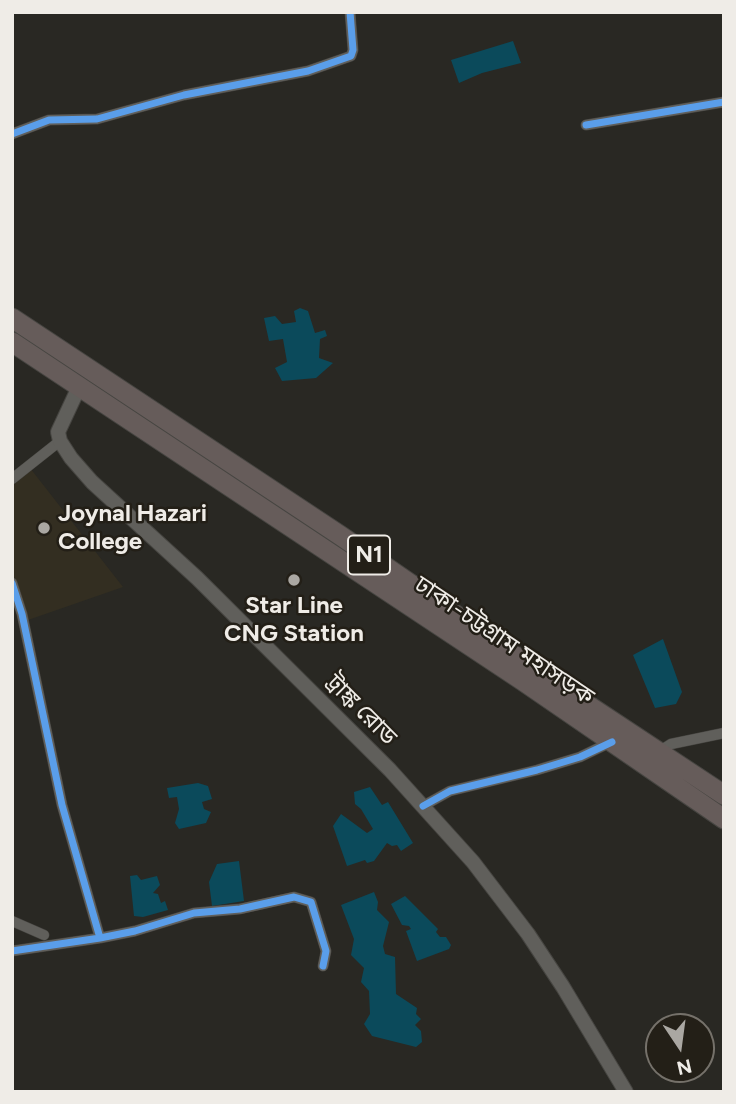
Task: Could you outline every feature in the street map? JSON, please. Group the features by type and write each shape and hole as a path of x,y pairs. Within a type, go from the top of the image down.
{"highway":[{"name":"ঢাকা-চট্টগ্রাম মহাসড়ক","path":"12,318 724,795"},
{"path":"33,355 45,339"},
{"name":"ঢাকা-চট্টগ্রাম মহাসড়ক","path":"12,342 724,819"},
{"path":"176,452 182,454 191,450 193,441 189,435"},
{"path":"206,472 202,466 203,459 209,454 216,454"}],"main road":[{"path":"60,441 58,432 79,387"},
{"name":"ট্রাঙ্ক রোড","path":"60,441 92,482 197,578 390,769 474,862 563,986 626,1092"}],"street":[{"path":"12,134 49,120 97,119 184,95 308,71 351,57 353,50 350,12"},
{"path":"586,125 724,102"},
{"path":"12,479 60,441"},
{"path":"12,583 22,614 62,805 100,938"},
{"path":"660,751 671,744 724,733"},
{"path":"423,806 450,791 537,771 580,757 612,742"},
{"path":"12,951 100,938 135,931 194,913 253,906 294,897 311,902 326,951 323,966"},
{"path":"12,921 44,935"}],"shaded area":[{"name":"Joynal Hazari College","path":"30,468 123,587 28,620 12,571 12,485"}],"water":[{"path":"513,41 521,63 482,73 459,83 451,60"},
{"path":"300,308 308,311 315,333 325,330 327,336 320,339 319,358 333,363 316,378 282,381 275,368 287,362 283,339 269,341 264,318 275,316 282,324 296,322 294,311"},
{"path":"663,639 682,692 676,704 655,708 633,655"},
{"path":"198,783 208,786 212,799 202,802 204,809 211,812 206,823 179,829 175,823 179,809 177,797 169,798 167,788"},
{"path":"370,787 382,805 388,802 413,843 401,851 397,845 387,843 374,861 367,863 365,860 347,866 333,826 341,814 367,833 373,829 355,804 354,792"},
{"path":"239,861 244,901 212,906 209,882 217,864"},
{"path":"137,875 141,880 157,876 160,885 153,893 158,894 161,903 165,901 168,910 143,917 134,916 130,876"},
{"path":"374,892 378,902 377,910 389,922 383,946 385,954 395,957 396,994 417,1008 416,1014 421,1019 415,1025 421,1031 422,1042 416,1047 372,1036 364,1024 370,1014 369,991 361,982 364,968 351,955 354,939 341,905"},
{"path":"405,896 438,929 436,932 440,937 446,937 451,945 449,949 417,961 406,931 411,929 402,925 391,904"}],"cycle path":[{"path":"12,134 49,120 97,119 184,95 308,71 351,56 353,50 350,12"},
{"path":"586,125 724,102"},
{"path":"12,583 22,614 62,805 100,938"},
{"path":"423,806 450,791 580,757 612,742"},
{"path":"12,951 100,938 135,931 194,913 240,909 294,897 311,902 326,951 323,966"}],"place":[{"name":"Joynal Hazari College","path":"44,528"},
{"name":"Star Line CNG Station","path":"294,580"}]}
